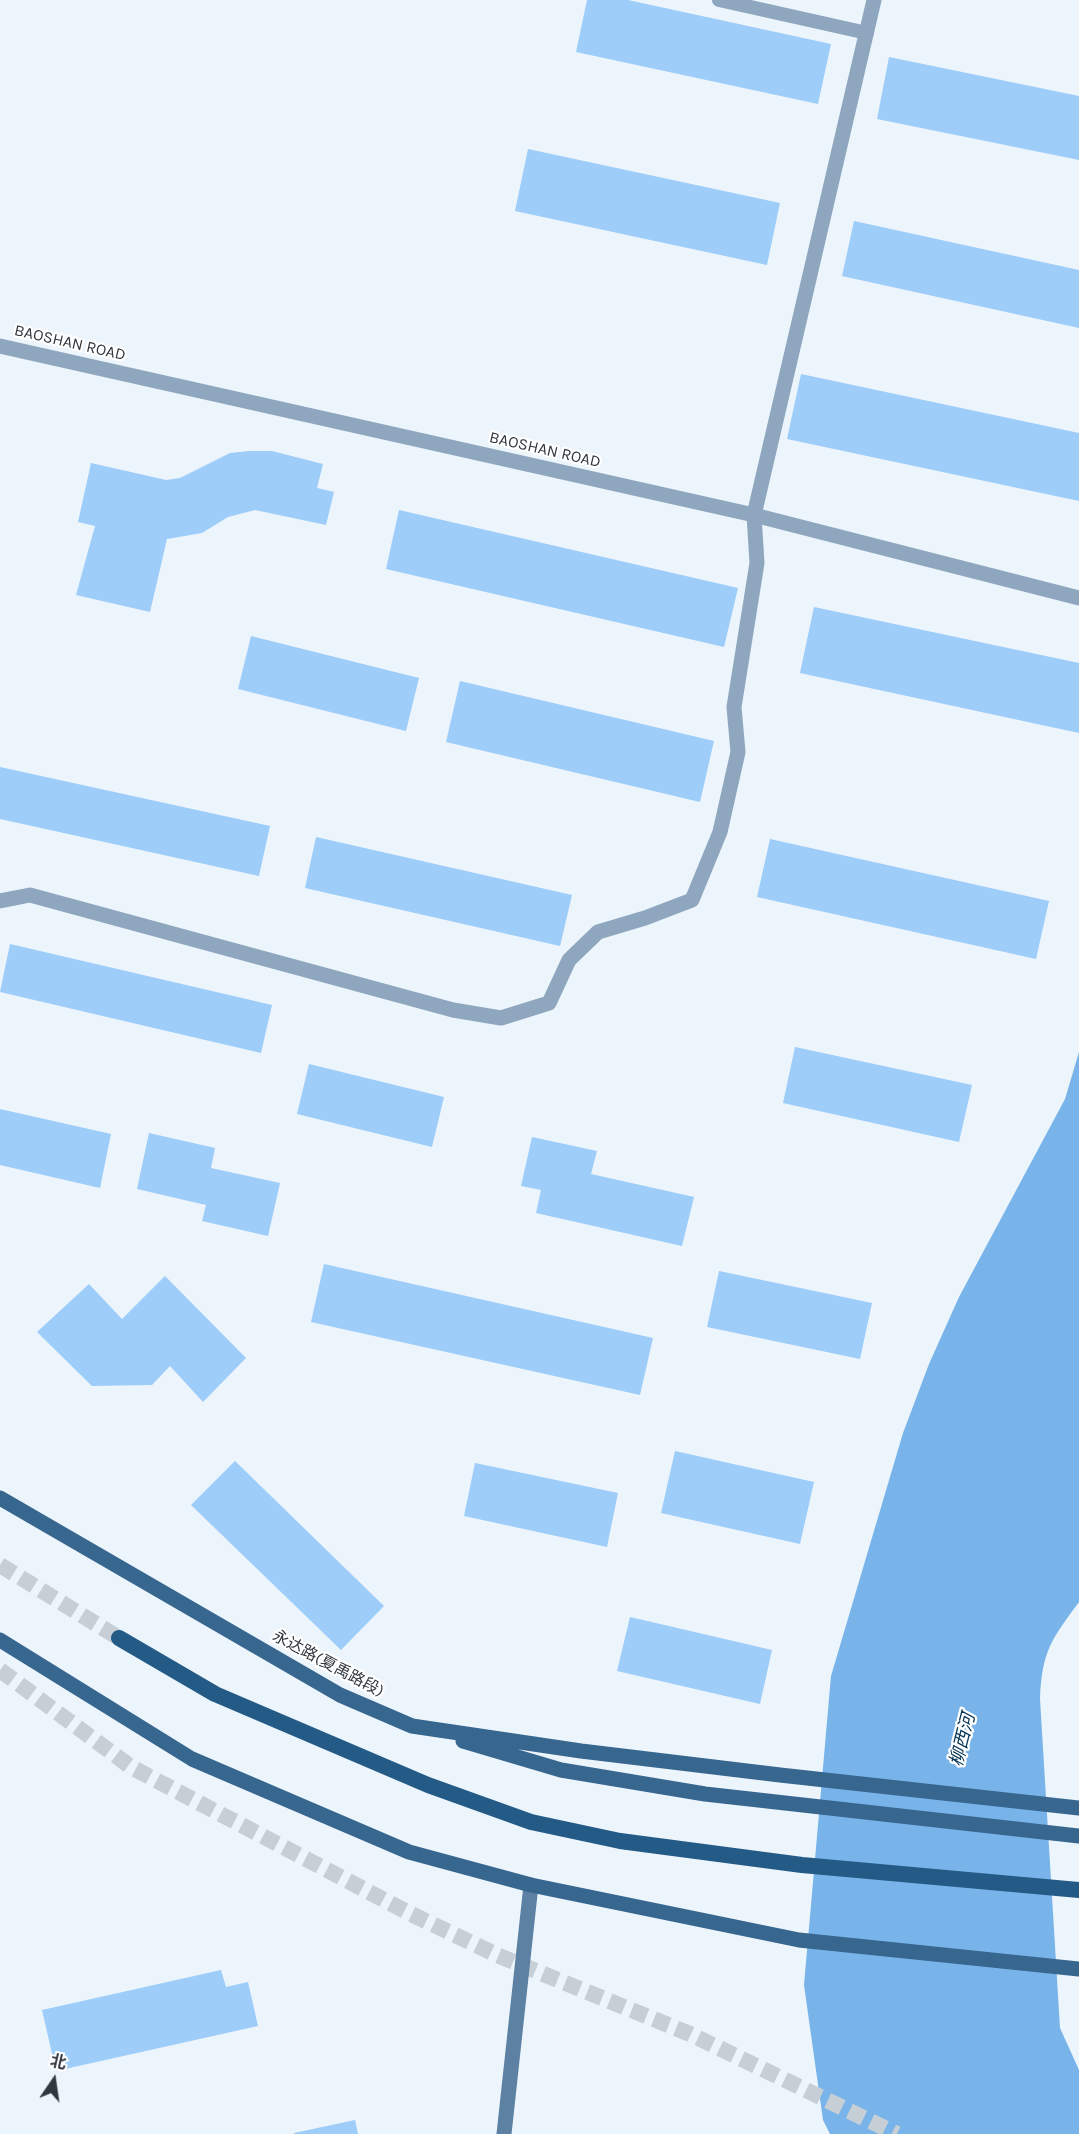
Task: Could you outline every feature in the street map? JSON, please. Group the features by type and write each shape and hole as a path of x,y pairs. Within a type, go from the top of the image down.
{"highway":[{"path":"118,1638 215,1694 428,1785 531,1822 620,1841 802,1865 1079,1890"}],"main road":[{"name":"永达路(夏禹路段)","path":"0,1498 340,1695 412,1726 581,1751 1079,1808"},
{"path":"0,1640 192,1759 409,1852 531,1885 799,1940 1079,1968"},
{"path":"412,1726 561,1770 790,1805 1079,1836"},
{"path":"504,2134 531,1885"}],"street":[{"path":"0,901 30,895 453,1010 501,1018 549,1002 569,960 598,932 645,918 692,900 720,832 738,752 734,707 757,564 753,515 874,0"},
{"name":"BAOSHAN ROAD","path":"0,346 753,515 1079,598"}],"lane":[{"path":"718,0 867,33"}],"water":[{"name":"柳西河","path":"1079,1052 1079,1602 1061,1626 1050,1647 1043,1669 1040,1699 1060,2028 1079,2070 1079,2134 830,2134 823,2120 804,1985 831,1676 903,1433 929,1364 959,1297 1065,1099"}],"building":[{"path":"587,0 628,0 831,44 818,104 576,52"},
{"path":"889,57 1079,96 1079,160 877,119"},
{"path":"528,149 780,203 767,265 515,211"},
{"path":"854,221 1079,270 1079,328 842,276"},
{"path":"801,374 1079,433 1079,501 787,439"},
{"path":"272,451 323,464 317,488 334,492 326,525 255,510 228,517 202,533 167,539 150,612 76,595 95,526 78,522 91,463 166,480 180,478 230,453"},
{"path":"399,510 738,588 724,647 386,569"},
{"path":"814,607 1079,663 1079,733 800,673"},
{"path":"251,636 419,678 406,731 238,689"},
{"path":"460,681 714,741 700,802 446,742"},
{"path":"0,767 270,826 259,876 0,819"},
{"path":"316,837 572,895 560,946 305,888"},
{"path":"770,839 1049,901 1036,959 757,897"},
{"path":"10,944 272,1005 261,1053 0,992"},
{"path":"795,1047 972,1085 959,1142 783,1103"},
{"path":"309,1064 444,1097 432,1147 297,1114"},
{"path":"0,1109 111,1134 100,1188 0,1165"},
{"path":"149,1133 215,1148 211,1168 280,1183 268,1236 202,1221 206,1205 137,1189"},
{"path":"532,1137 597,1151 591,1174 694,1197 682,1246 536,1213 541,1190 521,1186"},
{"path":"324,1264 653,1338 640,1395 311,1322"},
{"path":"719,1271 872,1303 860,1359 707,1327"},
{"path":"165,1276 246,1358 203,1402 170,1366 152,1385 92,1386 37,1332 89,1284 122,1319"},
{"path":"675,1451 814,1482 800,1544 661,1513"},
{"path":"235,1461 384,1606 341,1650 191,1505"},
{"path":"475,1463 618,1493 607,1547 464,1516"},
{"path":"630,1617 772,1650 760,1704 617,1671"},
{"path":"221,1970 226,1987 248,1982 258,2026 56,2071 42,2010"},
{"path":"355,2120 358,2134 294,2134 294,2133"}],"tunnel":[{"path":"0,1565 119,1638"},
{"path":"0,1670 131,1767 409,1913 497,1955 690,2034 897,2134"}]}
